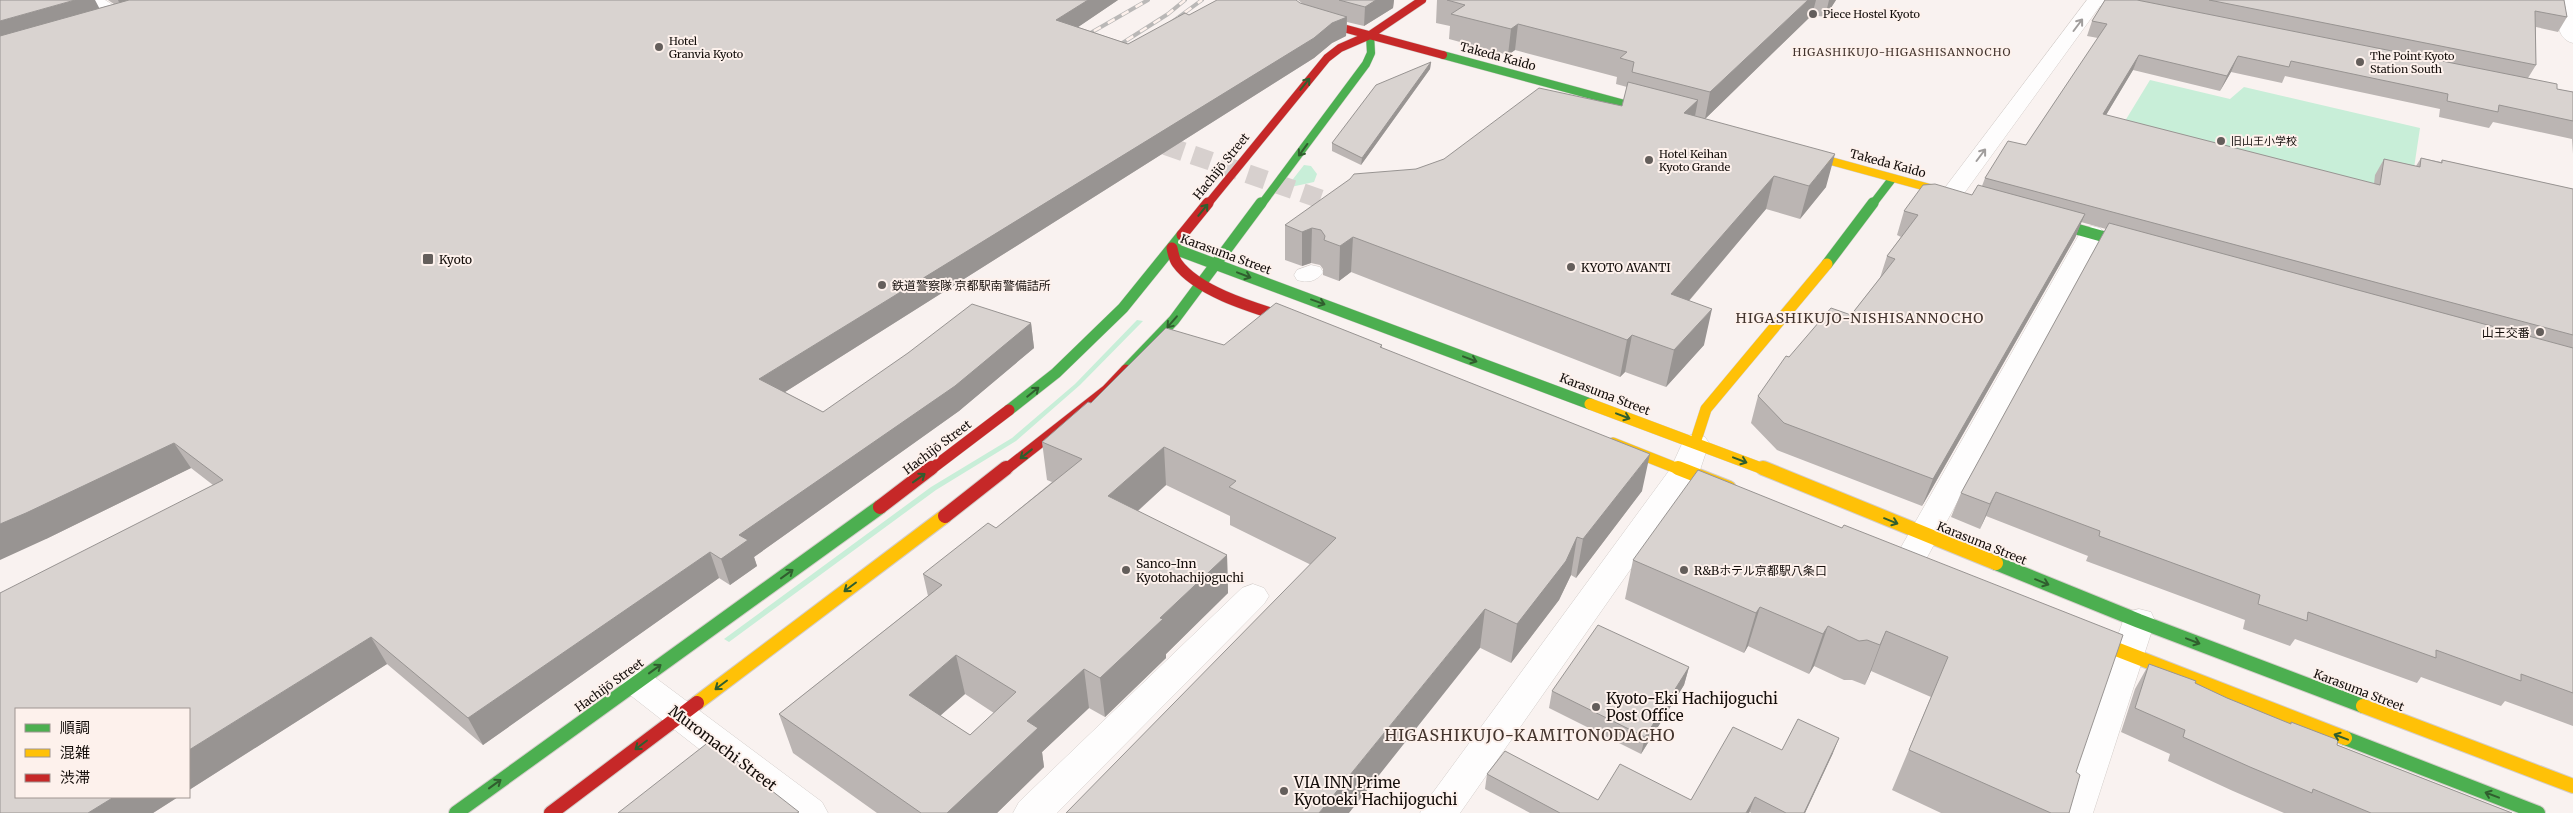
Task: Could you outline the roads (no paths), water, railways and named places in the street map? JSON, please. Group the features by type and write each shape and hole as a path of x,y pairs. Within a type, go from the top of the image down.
{"street":[{"name":"Takeda Kaido","path":"1286,0 1296,12 1306,17 1668,116"},
{"name":"Hachijō Street","path":"456,813 945,460 1014,407 1097,336 1123,308 1327,58 1340,48 1370,35 1422,0"},
{"path":"1960,197 2097,0 2155,12"},
{"path":"2562,0 2573,38"},
{"path":"92,8 115,14"},
{"path":"551,813 1062,426 1106,390 1174,320 1366,64 1371,53 1370,35"},
{"name":"Takeda Kaido","path":"1784,148 1960,197"},
{"path":"1440,813 1690,457 1706,409 1811,285 1892,178"},
{"path":"2029,216 2149,249"},
{"path":"1908,563 2092,233"},
{"name":"Karasuma Street","path":"1317,329 1202,283 1182,271 1171,257 1172,248 1217,264 1690,457 1924,534 2139,621 2573,786"},
{"name":"Karasuma Street","path":"1606,440 1690,457 1743,494"},
{"path":"1032,813 1254,596"},
{"path":"2074,813 2139,621"},
{"path":"2072,631 2538,813"},
{"name":"Muromachi Street","path":"637,682 809,813"}],"tunnel":[{"path":"1138,136 1338,205"},
{"path":"1335,203 1357,211"}],"railway":[{"path":"1080,39 1148,0"},
{"path":"1113,49 1168,14 1185,0"},
{"path":"1172,22 1202,0"}],"place":[{"name":"Piece Hostel Kyoto","path":"1813,14"},
{"name":"Hotel Granvia Kyoto","path":"659,47"},
{"name":"The Point Kyoto Station South","path":"2360,62"},
{"name":"旧山王小学校","path":"2221,141"},
{"name":"Hotel Keihan Kyoto Grande","path":"1649,160"},
{"name":"Kyoto","path":"428,259"},
{"name":"KYOTO AVANTI","path":"1571,267"},
{"name":"鉄道警察隊 京都駅南警備詰所","path":"882,285"},
{"name":"山王交番","path":"2540,332"},
{"name":"Sanco-Inn Kyotohachijoguchi","path":"1126,570"},
{"name":"R&Bホテル京都駅八条口","path":"1684,570"},
{"name":"Kyoto-Eki Hachijoguchi Post Office","path":"1596,707"},
{"name":"VIA INN Prime Kyotoeki Hachijoguchi","path":"1284,791"}],"district":[{"name":"HIGASHIKUJO-HIGASHISANNOCHO","path":"1902,52"},
{"name":"HIGASHIKUJO-NISHISANNOCHO","path":"1860,318"},
{"name":"HIGASHIKUJO-KAMITONODACHO","path":"1530,735"}]}
